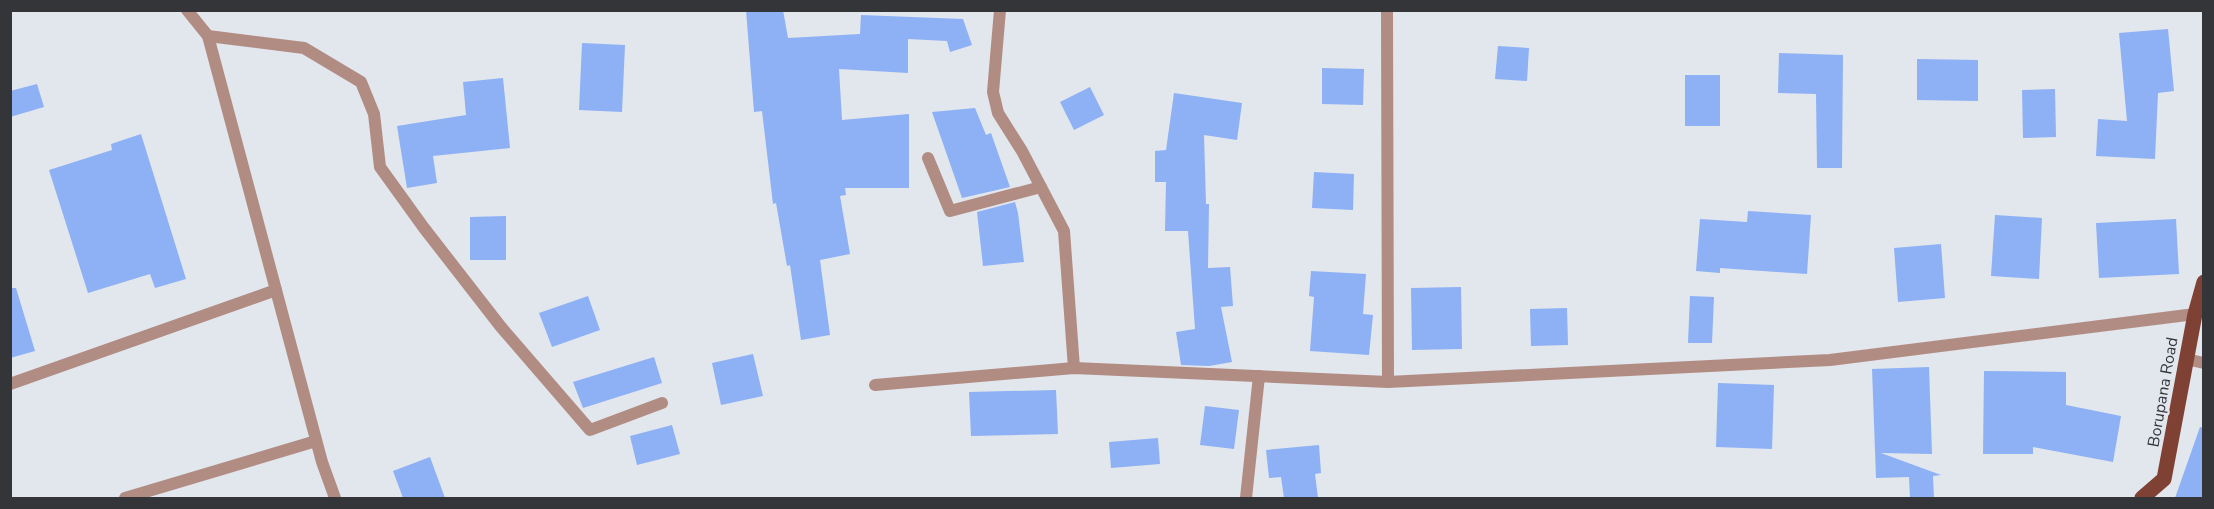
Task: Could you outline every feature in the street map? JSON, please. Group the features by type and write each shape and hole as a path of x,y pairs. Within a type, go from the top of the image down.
{"main road":[{"name":"Borupana Road","path":"2142,498 2164,479 2195,314 2204,282"}],"street":[{"path":"187,10 208,36 316,441 335,498"},
{"path":"1000,10 993,92 998,113 1022,151 1064,231 1074,368"},
{"path":"1388,10 1388,382"},
{"path":"208,36 303,48 360,82 374,114 381,167 424,228 501,327 590,430 662,403"},
{"path":"928,158 950,211 1041,187"},
{"path":"10,384 276,290"},
{"path":"876,385 1074,368 1388,382 1830,360 2195,314"},
{"path":"2186,360 2204,363"},
{"path":"1246,498 1259,376"},
{"path":"125,498 316,441"}],"building":[{"path":"746,10 783,10 788,38 860,34 861,15 963,19 972,45 950,52 947,41 908,39 908,73 839,69 842,120 909,114 909,188 845,188 846,195 840,196 850,254 820,260 830,335 801,340 790,265 787,266 776,203 773,204 762,111 754,112"},
{"path":"2168,29 2174,91 2158,93 2155,159 2096,156 2098,119 2127,121 2119,33"},
{"path":"582,43 625,45 622,112 579,110"},
{"path":"1498,46 1529,48 1527,81 1495,79"},
{"path":"1779,53 1843,55 1842,168 1817,168 1816,94 1778,93"},
{"path":"1917,59 1978,60 1978,101 1917,100"},
{"path":"1322,68 1364,69 1363,105 1322,104"},
{"path":"1685,75 1720,75 1720,126 1685,126"},
{"path":"503,78 510,148 433,156 437,183 407,188 397,126 466,115 463,82"},
{"path":"37,84 44,107 10,117 10,91"},
{"path":"1090,87 1104,115 1074,130 1060,102"},
{"path":"2055,89 2056,137 2023,138 2022,90"},
{"path":"1174,93 1242,103 1237,140 1204,135 1206,204 1209,204 1208,268 1230,267 1233,306 1221,307 1232,362 1209,366 1181,365 1176,332 1195,329 1188,231 1165,231 1166,182 1155,182 1155,151 1166,150"},
{"path":"975,108 986,135 991,133 1010,187 962,198 932,112"},
{"path":"141,134 186,279 155,288 150,274 88,293 49,170 112,150 111,144"},
{"path":"1314,172 1354,174 1353,210 1312,208"},
{"path":"1015,202 1024,262 983,266 977,212"},
{"path":"1748,211 1811,215 1807,274 1720,268 1720,273 1696,271 1700,219 1747,222"},
{"path":"1995,215 2042,218 2039,279 1991,276"},
{"path":"506,216 506,260 470,260 470,217"},
{"path":"2176,219 2179,274 2099,278 2096,223"},
{"path":"1941,244 1945,298 1898,302 1894,248"},
{"path":"1311,271 1366,274 1363,314 1373,315 1369,355 1310,351 1314,297 1309,296"},
{"path":"1461,287 1462,349 1412,350 1411,288"},
{"path":"10,288 16,288 35,351 10,358"},
{"path":"588,296 600,330 552,347 539,313"},
{"path":"1690,296 1714,297 1712,343 1688,343"},
{"path":"1567,308 1568,345 1531,346 1530,309"},
{"path":"753,354 763,396 721,405 712,363"},
{"path":"654,357 662,383 583,408 573,382"},
{"path":"1929,367 1932,454 1881,453 1941,475 1933,476 1934,498 1910,498 1909,477 1876,478 1872,369"},
{"path":"1984,371 2066,372 2066,405 2121,416 2113,462 2033,447 2033,454 1983,454"},
{"path":"1718,383 1774,385 1772,449 1716,447"},
{"path":"1056,390 1058,434 971,436 969,392"},
{"path":"1205,406 1239,410 1234,449 1200,445"},
{"path":"672,425 680,454 637,465 630,436"},
{"path":"2200,427 2204,428 2204,498 2175,498"},
{"path":"1158,438 1160,464 1111,468 1109,442"},
{"path":"1319,445 1321,473 1315,474 1318,498 1284,498 1281,477 1269,478 1266,450"},
{"path":"430,457 445,498 403,498 393,471"}]}
